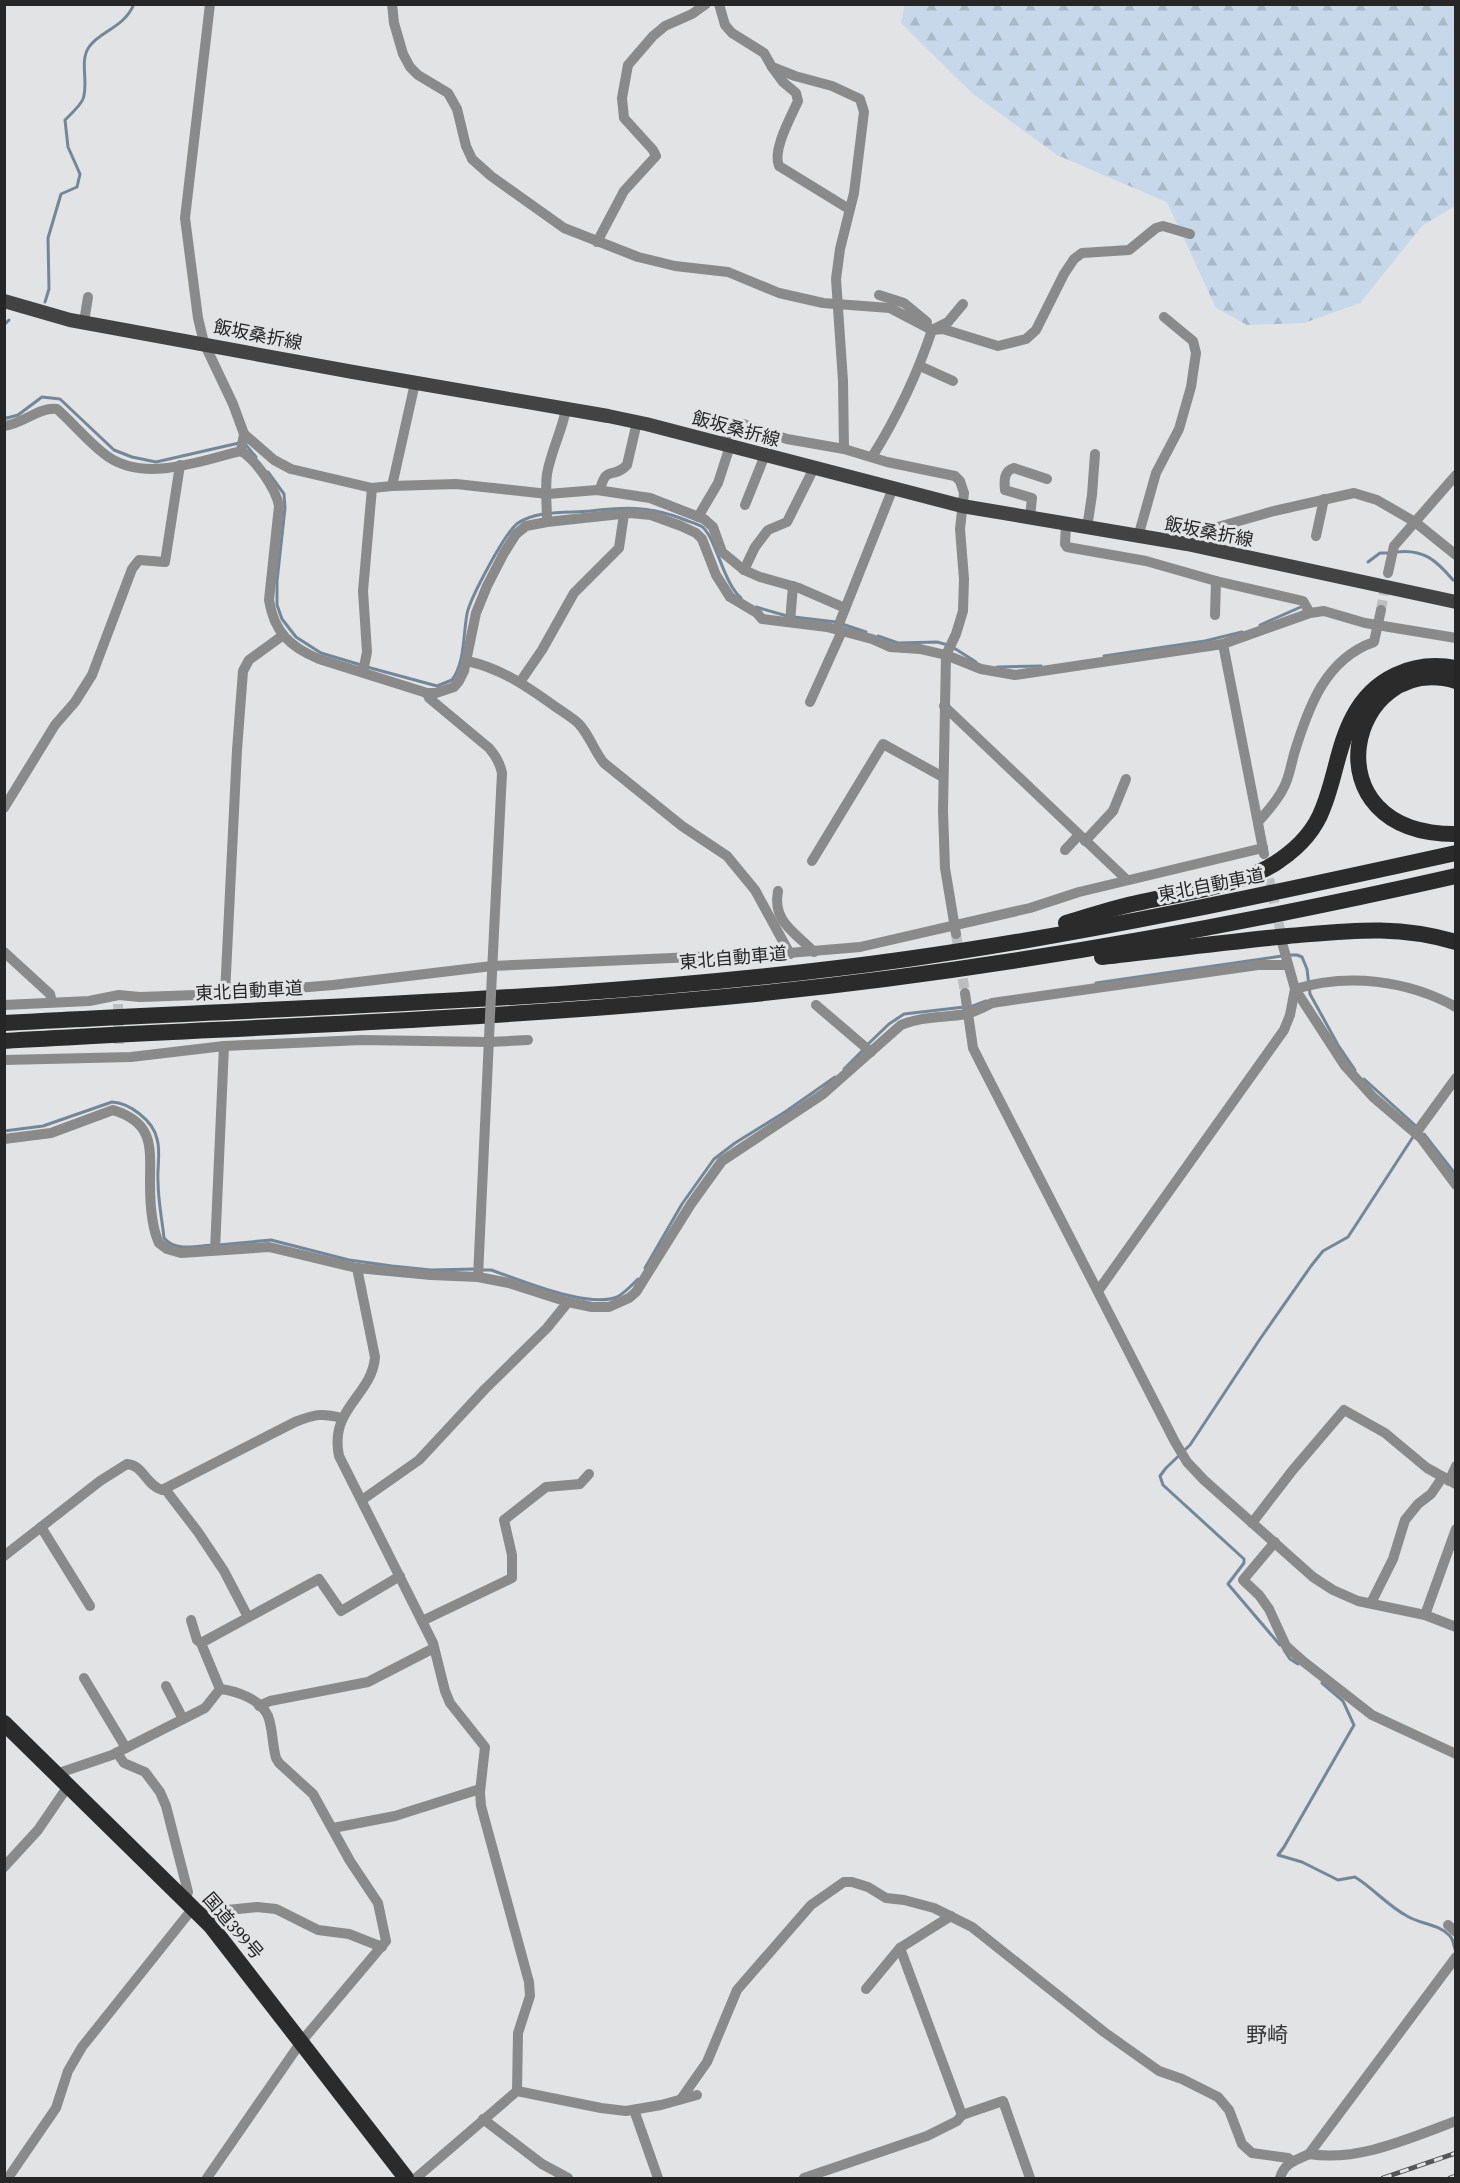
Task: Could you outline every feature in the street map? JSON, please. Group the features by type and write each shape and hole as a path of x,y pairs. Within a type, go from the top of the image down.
{"highway":[{"path":"982,947 1126,905 1228,883 1259,872 1278,862 1293,850 1315,824 1323,809 1352,718 1362,702 1374,689 1404,670 1441,665 1455,668"},
{"path":"1455,681 1425,678 1398,687 1372,710 1363,725 1358,743 1361,778 1377,806 1391,818 1407,827 1424,832 1455,834"},
{"name":"東北自動車道","path":"4,1023 556,993 754,976 905,959 1260,896 1455,853"},
{"name":"東北自動車道","path":"4,1041 398,1021 570,1009 680,1001 910,977 1162,936 1455,876"},
{"path":"910,977 985,971 1230,942 1364,929 1413,932 1455,942"},
{"name":"国道399号","path":"4,1723 193,1909 237,1957 405,2178"}],"main road":[{"name":"飯坂桑折線","path":"4,301 84,322 637,422 962,506 1186,544 1455,602"}],"street":[{"path":"210,4 184,218 198,318 204,343 233,404 243,443 277,496 279,506 269,600 271,612 282,636 312,656 364,667 427,693 436,693 454,687 467,661 476,614 504,553 520,530 547,516 651,515 713,527 722,552 744,570 759,577 793,586 845,608"},
{"path":"392,4 398,40 407,60 418,75 448,93 457,109 466,146 472,159 491,176 564,228 638,256 675,266 728,272 779,293 837,305 890,308 932,330 944,329 999,346 1026,339 1036,330 1064,274 1074,259 1082,253 1129,250 1156,228 1163,226 1190,234"},
{"path":"597,242 624,191 656,156 624,118 622,98 628,65 653,36 665,26 692,14 706,4"},
{"path":"719,4 725,25 732,33 764,53 783,82 796,93 798,101 777,149 776,160 779,166 849,209"},
{"path":"772,67 832,86 860,99 864,112 854,193 840,249 836,279 843,381 844,449"},
{"path":"879,296 904,303 925,320 932,330"},
{"path":"84,322 88,297"},
{"path":"872,457 890,428 920,366 932,330 948,322 963,304"},
{"path":"1138,537 1156,473 1179,429 1191,387 1196,352 1193,341 1164,317"},
{"path":"920,366 953,381"},
{"path":"392,486 415,383"},
{"path":"4,426 17,424 50,408 57,409 100,450 129,467 153,469 180,465 243,443 291,469 372,488 456,484 548,494 600,490 650,498 700,525"},
{"path":"547,516 547,476 566,409"},
{"path":"600,490 606,474 622,470 627,465 637,422"},
{"path":"955,929 945,868 944,706 949,648 963,611 964,579 960,529 963,487 955,476 844,449 787,439 743,424 732,428 718,483 700,525 702,539 716,575 730,597 757,613 762,619 790,618 840,626 890,647 949,648 981,669 1015,675 1223,644 1310,613 1324,611 1365,623 1455,638"},
{"path":"1087,528 1095,454"},
{"path":"745,505 765,455"},
{"path":"4,808 55,725 75,702 92,675 132,569 139,560 165,562 180,465"},
{"path":"744,570 755,548 768,530 787,522 814,468"},
{"path":"1030,518 1032,498 1005,490 1006,473 1014,468 1047,479"},
{"path":"1388,573 1394,546 1455,475"},
{"path":"364,667 363,591 372,488"},
{"path":"810,702 893,488"},
{"path":"1186,544 1211,529 1354,493 1367,495 1415,522 1455,555"},
{"path":"1316,536 1324,499"},
{"path":"520,682 542,650 574,593 620,548 624,514"},
{"path":"1066,524 1065,544 1068,547 1146,561 1216,581 1302,601 1310,613"},
{"path":"1215,615 1216,581"},
{"path":"790,618 793,586"},
{"path":"1258,822 1284,788 1305,720 1317,693 1340,662 1351,652 1374,642 1381,610"},
{"path":"225,994 243,671 249,660 282,636"},
{"path":"4,1005 225,994 492,970 790,954 860,947 955,929 1079,892 1264,851 1223,644"},
{"path":"467,661 485,665 520,682 578,723 594,743 604,763 682,826 727,856 754,890 790,954"},
{"path":"427,693 429,698 489,748 495,755 502,773 478,1271"},
{"path":"944,706 1127,880"},
{"path":"812,861 883,744 943,777"},
{"path":"1065,850 1113,811 1126,779"},
{"path":"778,891 776,905 780,919 814,952"},
{"path":"4,952 50,994 52,1002"},
{"path":"4,1139 51,1133 114,1110 122,1112 139,1124 148,1135 151,1144 151,1203 159,1243 174,1252 215,1246 269,1247 357,1268 430,1275 478,1271 568,1302 609,1307 629,1298 642,1284 722,1161 823,1094 866,1049 901,1025 966,1005 1258,965 1285,956 1305,986 1332,1048 1373,1097 1418,1130 1455,1185"},
{"path":"1305,986 1333,981 1368,981 1402,985 1442,999 1455,1007"},
{"path":"1098,1291 1277,1043 1305,986"},
{"path":"816,1005 866,1049"},
{"path":"966,1005 974,1048 981,1064 1187,1462 1203,1480 1312,1576 1333,1590 1358,1601 1425,1615 1455,1627"},
{"path":"4,1060 362,1040 528,1040"},
{"path":"215,1246 224,1046"},
{"path":"1418,1130 1455,1078"},
{"path":"357,1268 375,1357 375,1368 342,1418 338,1438 339,1456 434,1648 450,1703 485,1747 480,1789 481,1806 529,1982 530,1996 518,2033 517,2091 416,2178"},
{"path":"362,1500 419,1460 485,1389 547,1328 568,1302"},
{"path":"1252,1523 1292,1471 1344,1410 1385,1433 1427,1468 1449,1481"},
{"path":"4,1556 100,1481 127,1464 137,1466 156,1488 162,1490 312,1414 342,1418"},
{"path":"1371,1603 1393,1560 1406,1520 1418,1504 1449,1481 1455,1466"},
{"path":"422,1622 512,1578 512,1555 504,1520 546,1486 580,1484 589,1474"},
{"path":"165,1488 224,1571 248,1617"},
{"path":"41,1527 90,1606"},
{"path":"1425,1615 1455,1529"},
{"path":"1275,1542 1243,1580 1259,1595 1269,1609 1286,1646 1372,1715 1455,1754"},
{"path":"201,1643 319,1579 341,1611 400,1576"},
{"path":"191,1620 197,1640 201,1643 220,1689"},
{"path":"259,1706 270,1701 368,1682 434,1648"},
{"path":"84,1677 121,1750 124,1763 145,1772 160,1792 166,1806 193,1909"},
{"path":"165,1686 183,1719"},
{"path":"207,2178 301,2042 387,1941 378,1903 350,1861 313,1794 279,1763 267,1715 259,1706 235,1691 220,1689"},
{"path":"4,1867 38,1830 62,1780 205,1708 220,1689"},
{"path":"333,1828 395,1816 480,1789"},
{"path":"681,2099 707,2062 737,1990 811,1905 844,1882 852,1882 868,1887 886,1898 934,1908 981,1933 1104,2032 1159,2071 1182,2079 1218,2097 1229,2110 1242,2144 1252,2153 1292,2160"},
{"path":"193,1909 208,1912 257,1907 276,1909 318,1930 349,1934 382,1947"},
{"path":"8,2178 56,2108 68,2071 82,2047 193,1909"},
{"path":"866,1989 900,1948 951,1916"},
{"path":"900,1948 962,2115"},
{"path":"1309,2154 1455,1957"},
{"path":"517,2091 626,2111 697,2095"},
{"path":"804,2178 927,2136 957,2121 962,2115 1003,2101 1030,2178"},
{"path":"634,2110 658,2178"},
{"path":"483,2120 542,2164 568,2178"},
{"path":"1281,2178 1283,2170 1292,2160 1309,2154 1328,2157 1360,2153 1455,2121"}],"green space":[{"path":"905,4 1455,5 1455,206 1422,226 1360,303 1304,323 1247,325 1216,308 1167,202 1057,155 972,93 901,23"}],"waterway":[{"path":"45,302 49,289 48,238 61,194 77,187 80,174 68,147 65,120 78,107 85,93 84,65 89,47 124,19 134,4"},
{"path":"4,325 9,320"},
{"path":"4,417 18,415 42,397 60,399 114,450 156,462 239,443"},
{"path":"245,444 256,457"},
{"path":"268,472 284,494 285,508 277,581 277,605 282,619 296,637 321,653 361,665"},
{"path":"367,667 437,686 452,680 461,657 467,614 489,565 505,538 518,523 543,514 636,509 657,511 699,525 711,539 729,582 741,598"},
{"path":"1396,552 1414,552 1429,557 1453,580"},
{"path":"1368,562 1380,553 1390,553"},
{"path":"1260,625 1303,606"},
{"path":"756,607 787,616"},
{"path":"794,617 836,622 866,632"},
{"path":"1104,656 1205,641 1242,632"},
{"path":"878,636 898,643 937,642 948,645"},
{"path":"954,648 976,662"},
{"path":"997,667 1041,666"},
{"path":"1289,955 1302,957 1307,969 1310,994 1338,1045 1355,1070"},
{"path":"1096,983 1282,956"},
{"path":"867,1045 889,1024 904,1014 973,1006 986,1001"},
{"path":"844,1069 863,1050"},
{"path":"645,1268 682,1204 714,1159 835,1077"},
{"path":"1364,1079 1417,1127"},
{"path":"4,1131 43,1126 112,1102 133,1109 151,1125 158,1144 158,1188 164,1238 180,1247 212,1245"},
{"path":"1424,1134 1456,1175"},
{"path":"1280,1645 1228,1584 1244,1563 1244,1559 1163,1485 1160,1476 1190,1445 1311,1266 1323,1251 1348,1237 1413,1137"},
{"path":"218,1245 271,1240 349,1260 431,1270 476,1269"},
{"path":"482,1270 491,1270 554,1292 604,1300 617,1297 638,1279"},
{"path":"1284,1650 1290,1659 1298,1664"},
{"path":"1322,1683 1343,1701 1354,1725 1278,1855 1302,1862 1338,1880 1355,1877 1400,1912 1445,1931 1452,1938 1456,1951"}],"tunnel":[{"path":"1381,610 1386,581"},
{"path":"1266,864 1283,943"},
{"path":"956,934 965,993"},
{"path":"118,1004 119,1048"}],"railway":[{"path":"1383,2178 1456,2153"},
{"path":"1450,2178 1456,2176"}],"district":[{"name":"野崎","path":"1267,2035"}]}
